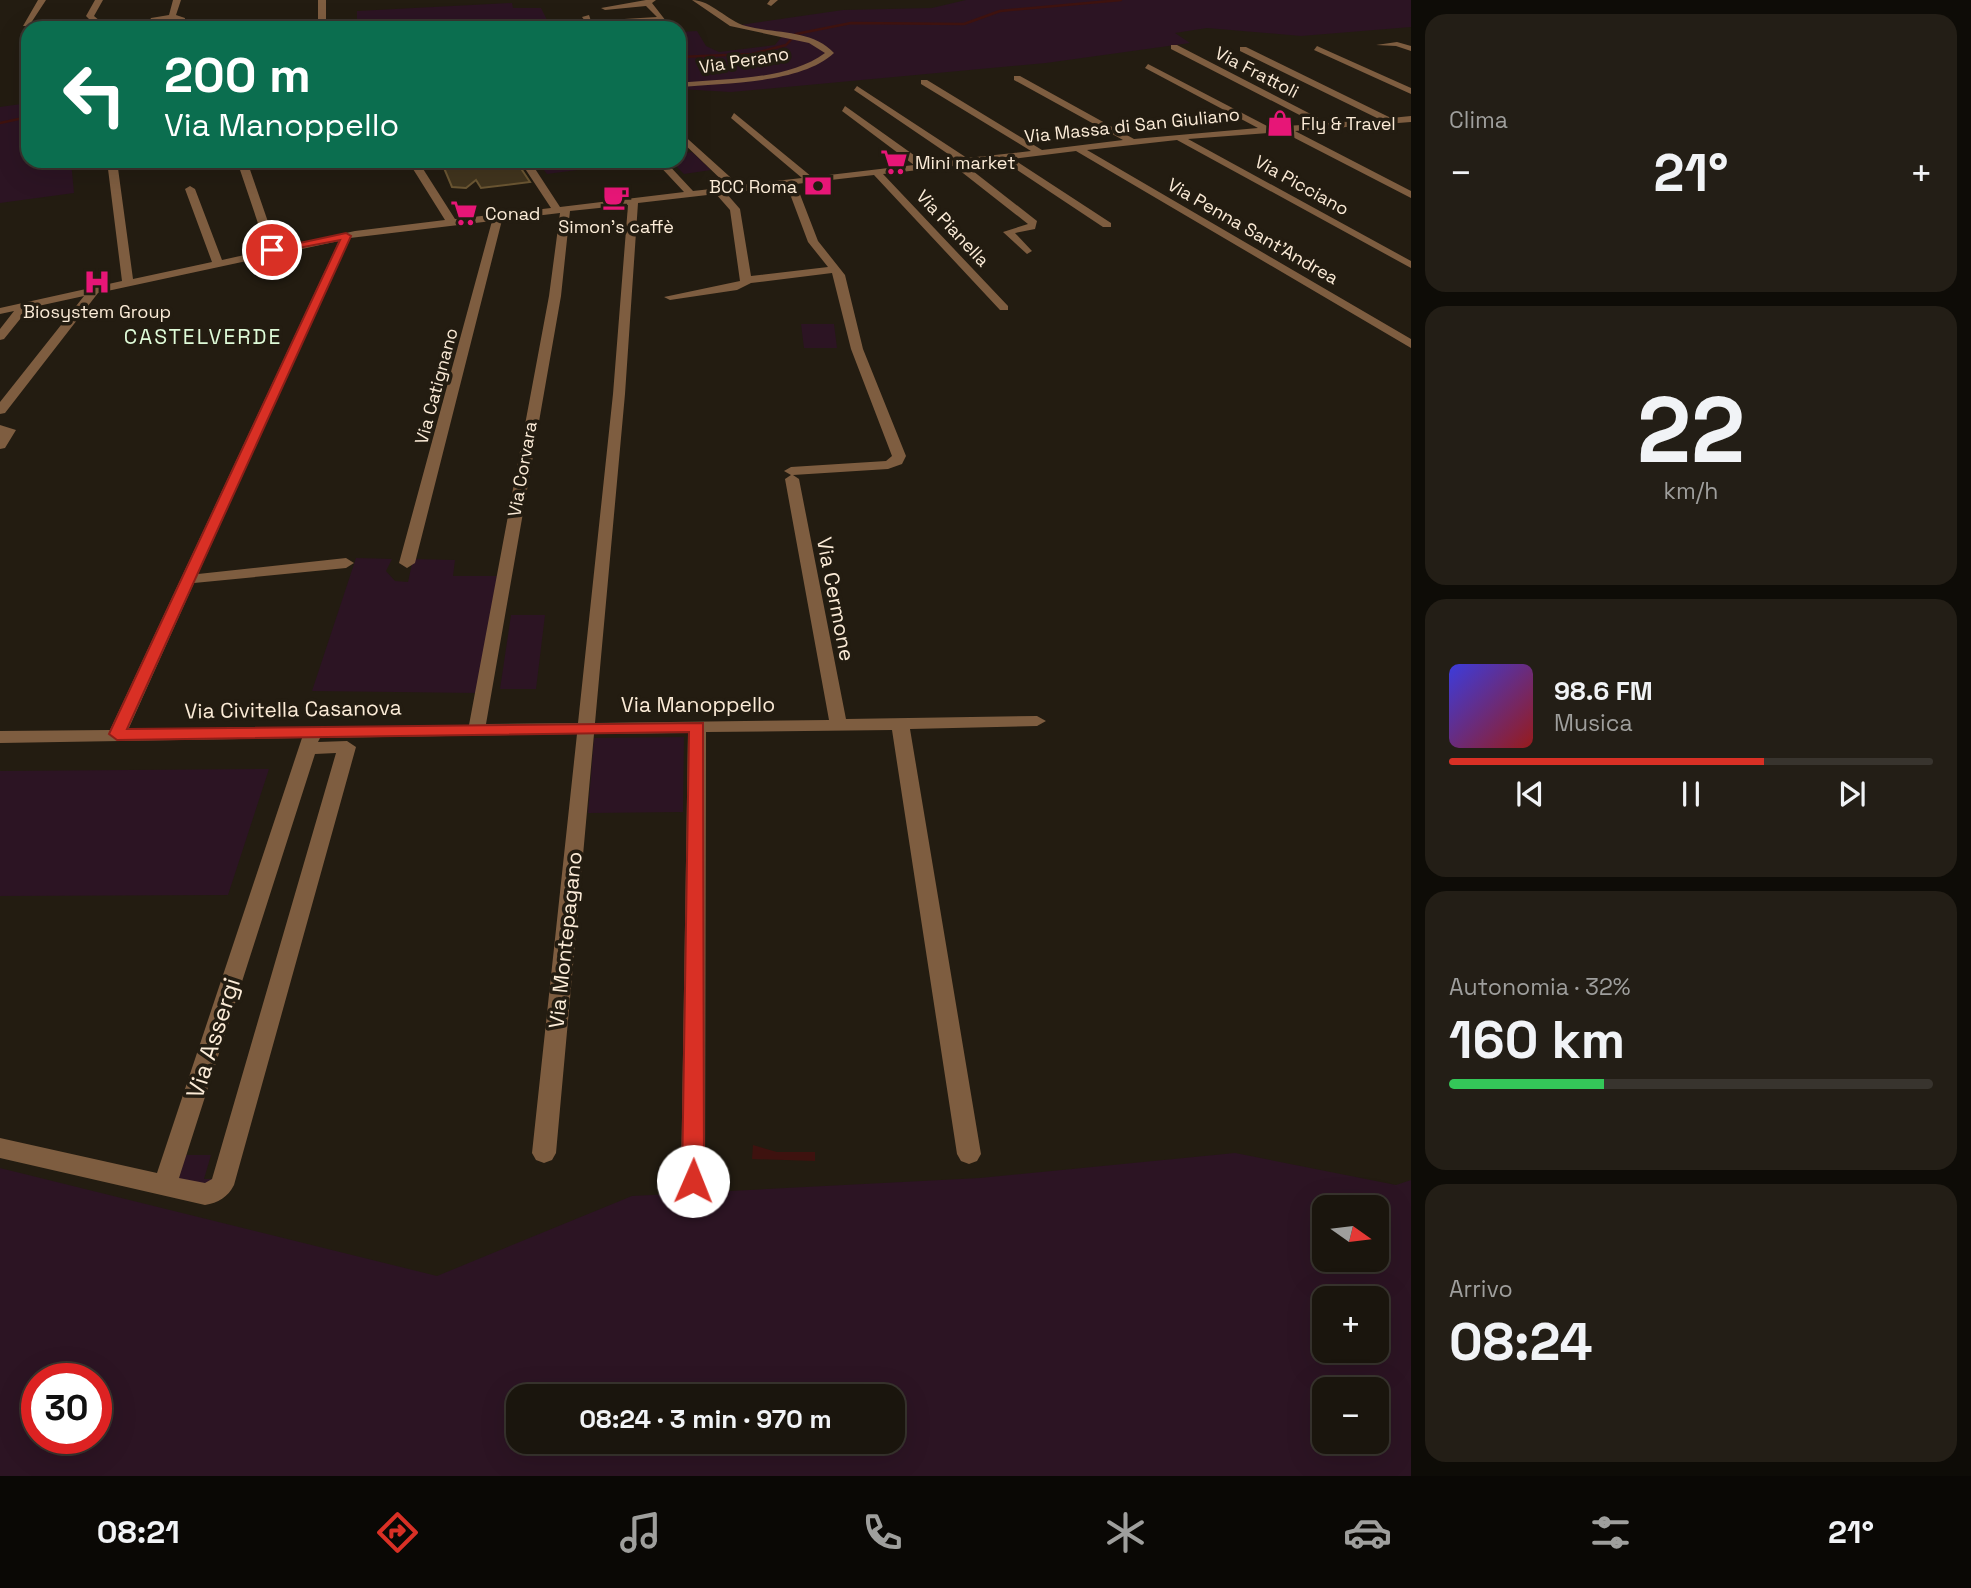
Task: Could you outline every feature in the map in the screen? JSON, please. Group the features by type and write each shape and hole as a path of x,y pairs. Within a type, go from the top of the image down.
{"street":[{"path":"28,21 41,0"},
{"path":"96,21 90,16 99,0"},
{"path":"172,17 177,0"},
{"path":"322,0 322,21"},
{"name":"Via Perano","path":"686,84 769,75 814,63 830,54 824,48 792,37 735,25 696,0"},
{"path":"605,8 650,1 663,19 612,21"},
{"path":"154,21 172,17 181,18 181,21"},
{"path":"1380,45 1397,44 1411,49"},
{"name":"Via Frattoli","path":"1174,47 1326,125"},
{"path":"1317,48 1411,91"},
{"path":"1243,49 1388,120"},
{"path":"1148,66 1266,129"},
{"path":"1017,78 1131,141"},
{"path":"924,82 1039,152"},
{"path":"857,88 960,161 1033,223 1031,227 1009,231 1027,251"},
{"path":"845,109 922,166"},
{"path":"734,116 810,180"},
{"name":"Via Massa di San Giuliano","path":"0,312 272,250 346,236 1176,136 1410,119"},
{"path":"1283,128 1411,195"},
{"name":"Via Picciano","path":"1176,136 1411,265"},
{"path":"686,141 736,188"},
{"name":"Via Penna Sant'Andrea","path":"1078,148 1411,344"},
{"path":"1003,156 1107,225"},
{"path":"113,168 128,283"},
{"path":"244,168 272,250"},
{"path":"417,168 452,223"},
{"path":"530,168 561,210"},
{"path":"667,168 691,194"},
{"name":"Via Pianella","path":"876,172 1004,308"},
{"path":"790,182 812,240 837,269"},
{"path":"190,189 218,262"},
{"path":"719,191 735,209 747,280"},
{"name":"Via Manoppello","path":"633,201 620,382 587,726 839,726 1037,721"},
{"name":"Via Corvara","path":"477,728 555,296 561,210"},
{"name":"Via Catignano","path":"407,563 498,217"},
{"path":"117,734 346,236"},
{"path":"670,297 737,287 747,280 837,269"},
{"name":"Via Cermone","path":"837,269 856,343 899,458 888,464 791,475 839,726"},
{"path":"0,410 95,290"},
{"path":"0,336 25,306"},
{"path":"0,429 9,430 0,445"},
{"path":"190,579 346,563"},
{"path":"900,724 969,1154"},
{"name":"Via Civitella Casanova","path":"0,737 117,734 350,739 477,728 587,726"},
{"name":"Via Montepagano","path":"544,1153 587,726"},
{"path":"693,1181 697,726"},
{"name":"Via Assergi","path":"165,1185 310,739"},
{"path":"0,1148 205,1194 218,1189 225,1178 350,739"}],"shaded area":[{"path":"966,0 1411,0 1411,27 1301,36 1207,28 1175,33 1190,43 1046,63 731,92 686,89 686,32 697,31 706,46 719,52 775,45 783,35 740,25 843,10 932,8"},
{"path":"512,3 513,8 541,8 548,21 357,21 357,11"},
{"path":"21,104 21,168 72,168 74,193 0,203 0,107"},
{"path":"692,152 711,170 684,174 678,168 686,168 686,153"},
{"path":"542,168 592,168 547,174"},
{"path":"801,324 834,324 837,348 804,348"},
{"path":"356,558 392,559 386,571 395,581 408,582 413,559 455,560 453,576 497,576 477,693 312,691"},
{"path":"511,615 545,615 536,689 500,689"},
{"path":"684,737 683,812 588,813 594,738"},
{"path":"269,769 228,895 0,896 0,771"},
{"path":"753,1145 777,1152 815,1152 815,1161 752,1159"},
{"path":"1235,1153 1396,1185 1411,1180 1411,1476 0,1476 0,1168 437,1276 632,1196 980,1178"},
{"path":"186,1155 211,1155 204,1179 213,1179 210,1192 178,1181"}],"building":[{"path":"444,168 521,168 530,182 481,188 476,180 466,188 452,187"}],"waterway":[{"path":"686,57 752,54 786,45 796,34 851,23 964,24 1000,11 1121,0"},
{"path":"0,123 21,118"}],"place":[{"name":"Fly & Travel","path":"1280,123"},
{"name":"Mini market","path":"894,162"},
{"name":"BCC Roma","path":"818,186"},
{"name":"Simon's caffè","path":"616,197"},
{"name":"Conad","path":"464,213"},
{"name":"Biosystem Group","path":"97,282"}],"district":[{"name":"CASTELVERDE","path":"203,336"}],"route":[{"path":"272,250 346,236 117,734 697,726 693,1181"}]}
